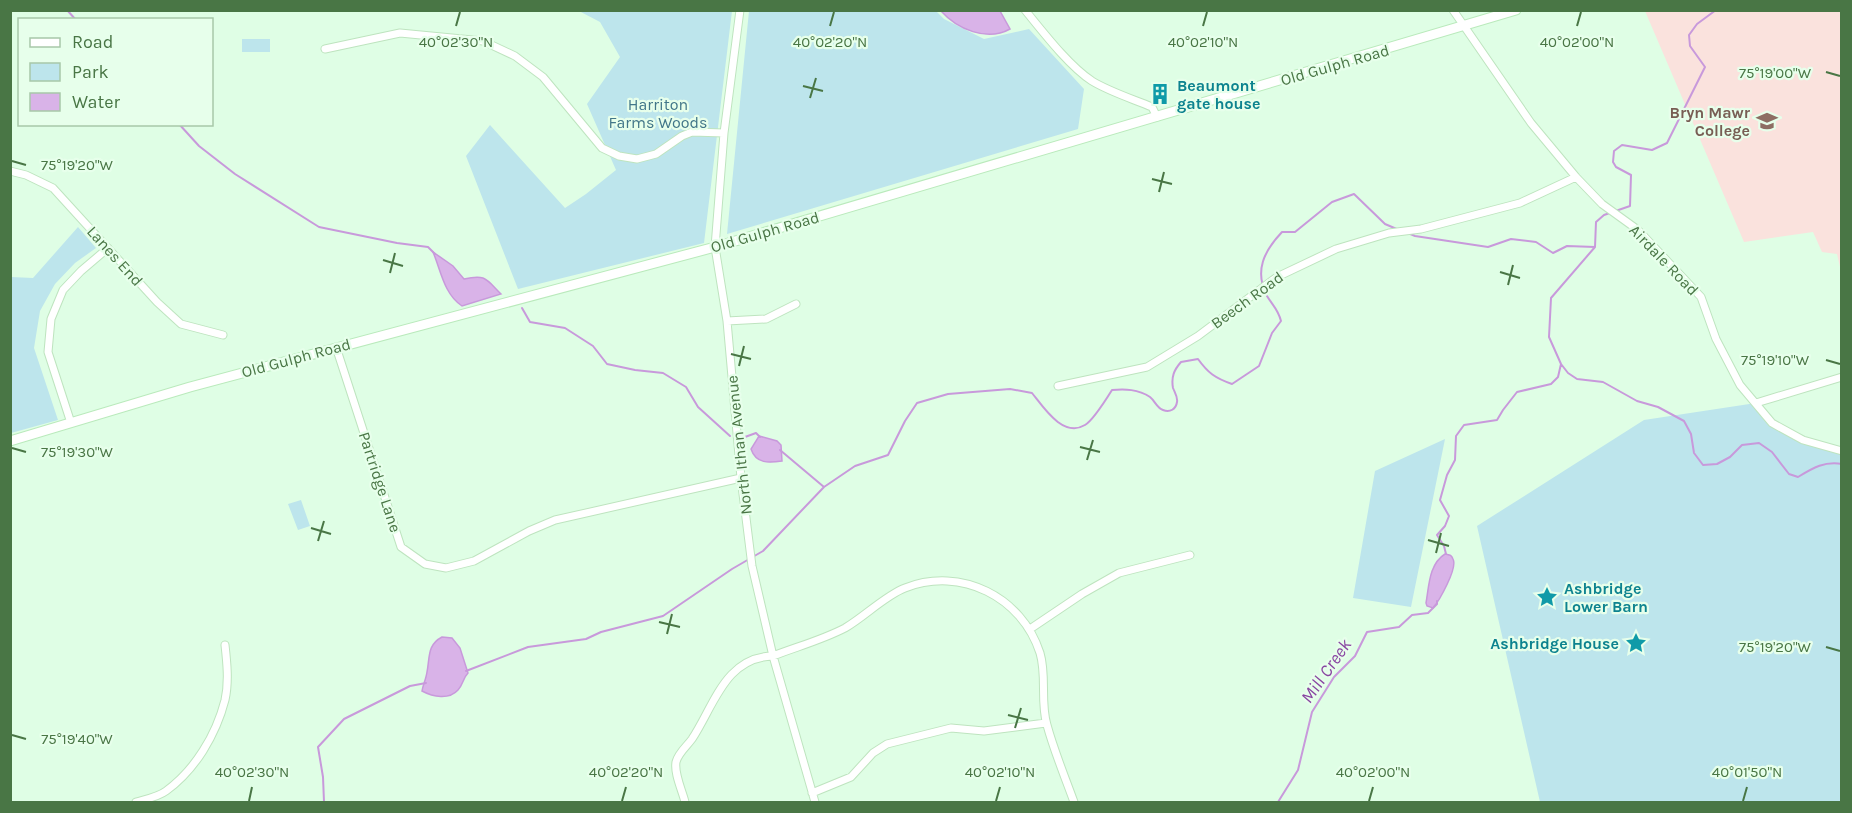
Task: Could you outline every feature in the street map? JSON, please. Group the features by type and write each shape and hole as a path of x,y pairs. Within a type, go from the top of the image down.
{"street":[{"name":"North Ithan Avenue","path":"740,10 724,133 715,247 727,321 741,478 752,566 773,656 815,802"},
{"path":"1025,10 1050,41 1084,75 1094,82 1152,107 1157,117"},
{"name":"Airdale Road","path":"1454,10 1463,27 1531,123 1576,177 1602,204 1638,230 1701,297 1716,339 1740,385 1772,423 1803,441 1842,451"},
{"name":"Old Gulph Road","path":"10,441 190,387 715,247 1516,10"},
{"path":"325,49 400,33 483,41 515,56 543,77 602,148 619,156 637,159 656,154 682,136 692,132 724,133"},
{"name":"Lanes End","path":"10,171 26,175 53,188 157,302 181,324 223,335"},
{"name":"Beech Road","path":"1059,386 1148,367 1198,336 1277,277 1336,249 1389,233 1421,230 1520,203 1576,177"},
{"path":"71,423 48,352 51,319 63,290 108,248"},
{"path":"727,321 766,319 796,304"},
{"name":"Partridge Lane","path":"336,347 401,548 425,564 446,568 474,561 529,531 555,520 741,478"},
{"path":"1756,403 1842,377"},
{"path":"1030,629 1082,594 1119,573 1190,555"},
{"path":"685,802 677,772 678,756 692,738 722,684 731,674 741,666 764,656 773,656 844,628 904,588 927,582 960,582 975,587 1007,603 1030,629 1041,656 1046,723 1074,802"},
{"path":"136,802 164,792 188,772 204,749 217,723 225,698 227,668 225,645"},
{"path":"812,793 851,777 873,753 886,744 951,728 984,731 1046,723"}],"shaded area":[{"name":"Bryn Mawr College","path":"1645,11 1841,11 1841,271 1837,254 1822,252 1813,232 1744,242"}],"green space":[{"name":"Harriton Farms Woods","path":"579,11 732,11 704,243 518,289 466,156 490,125 565,208 616,170 587,104 620,57 600,22"},
{"path":"749,11 936,11 944,19 984,39 1029,29 1084,89 1078,129 727,234"},
{"path":"242,39 270,39 270,52 242,52"},
{"path":"78,227 96,248 75,263 55,284 40,311 34,348 58,420 11,433 11,277 33,278"},
{"path":"1756,403 1772,424 1803,440 1841,451 1841,802 1540,802 1477,526 1644,420"},
{"path":"1445,439 1411,607 1353,598 1375,471"},
{"path":"301,500 310,526 298,530 288,504"}],"water":[{"path":"941,11 1000,11 1010,29 992,34 973,32 955,23"},
{"path":"433,252 453,266 464,279 477,277 485,279 501,294 462,306 447,289"},
{"path":"759,436 777,441 781,445 782,461 768,462 760,460 753,454 751,449"},
{"path":"1445,554 1452,557 1453,569 1433,608 1427,606 1426,603 1429,583 1436,563"},
{"path":"442,637 452,638 460,648 468,673 454,693 441,696 431,695 422,691 431,648"}],"waterway":[{"path":"67,10 74,18"},
{"name":"Mill Creek","path":"1446,554 1437,535 1445,526 1449,516 1440,500 1447,475 1455,460 1456,436 1464,425 1497,420 1517,392 1551,384 1558,377 1561,364 1549,337 1551,298 1595,247 1596,222 1604,215 1630,206 1631,175 1616,167 1613,162 1614,151 1622,145 1652,150 1667,143 1705,67 1690,46 1689,35 1697,24 1716,10"},
{"path":"181,126 199,146 235,174 319,227 428,247 435,254"},
{"path":"466,671 528,647 586,639 601,632 663,616 732,569 763,551 824,487 855,466 888,455 917,403 948,394 1010,389 1032,393 1055,420 1069,428 1077,428 1085,425 1091,419 1112,390 1141,392 1150,397 1161,409 1172,410 1177,400 1173,388 1173,377 1181,362 1198,359 1212,374 1232,384 1259,366 1272,333 1281,321 1263,287 1261,270 1270,246 1282,232 1295,232 1332,202 1354,194 1385,224 1399,230"},
{"path":"1408,233 1488,247 1511,239 1536,242 1553,253 1567,246 1595,247"},
{"path":"522,308 530,322 565,328 593,346 607,364 663,373 686,387 698,407 730,436"},
{"path":"1561,364 1577,379 1603,382 1637,401 1658,407 1684,421 1691,434 1694,453 1703,465 1717,464 1730,457 1742,445 1759,443 1772,452 1789,474 1798,477 1824,464 1842,464"},
{"path":"745,437 756,433 760,437"},
{"path":"780,450 824,487"},
{"name":"Mill Creek","path":"1278,802 1298,770 1312,712 1334,677 1355,656 1367,632 1399,627 1412,615 1428,613 1437,601"},
{"path":"324,802 318,747 344,719 410,686 426,683"}],"place":[{"name":"Beaumont gate house","path":"1160,94"},
{"name":"Bryn Mawr College","path":"1767,121"},
{"name":"Ashbridge Lower Barn","path":"1547,597"},
{"name":"Ashbridge House","path":"1636,643"}]}
